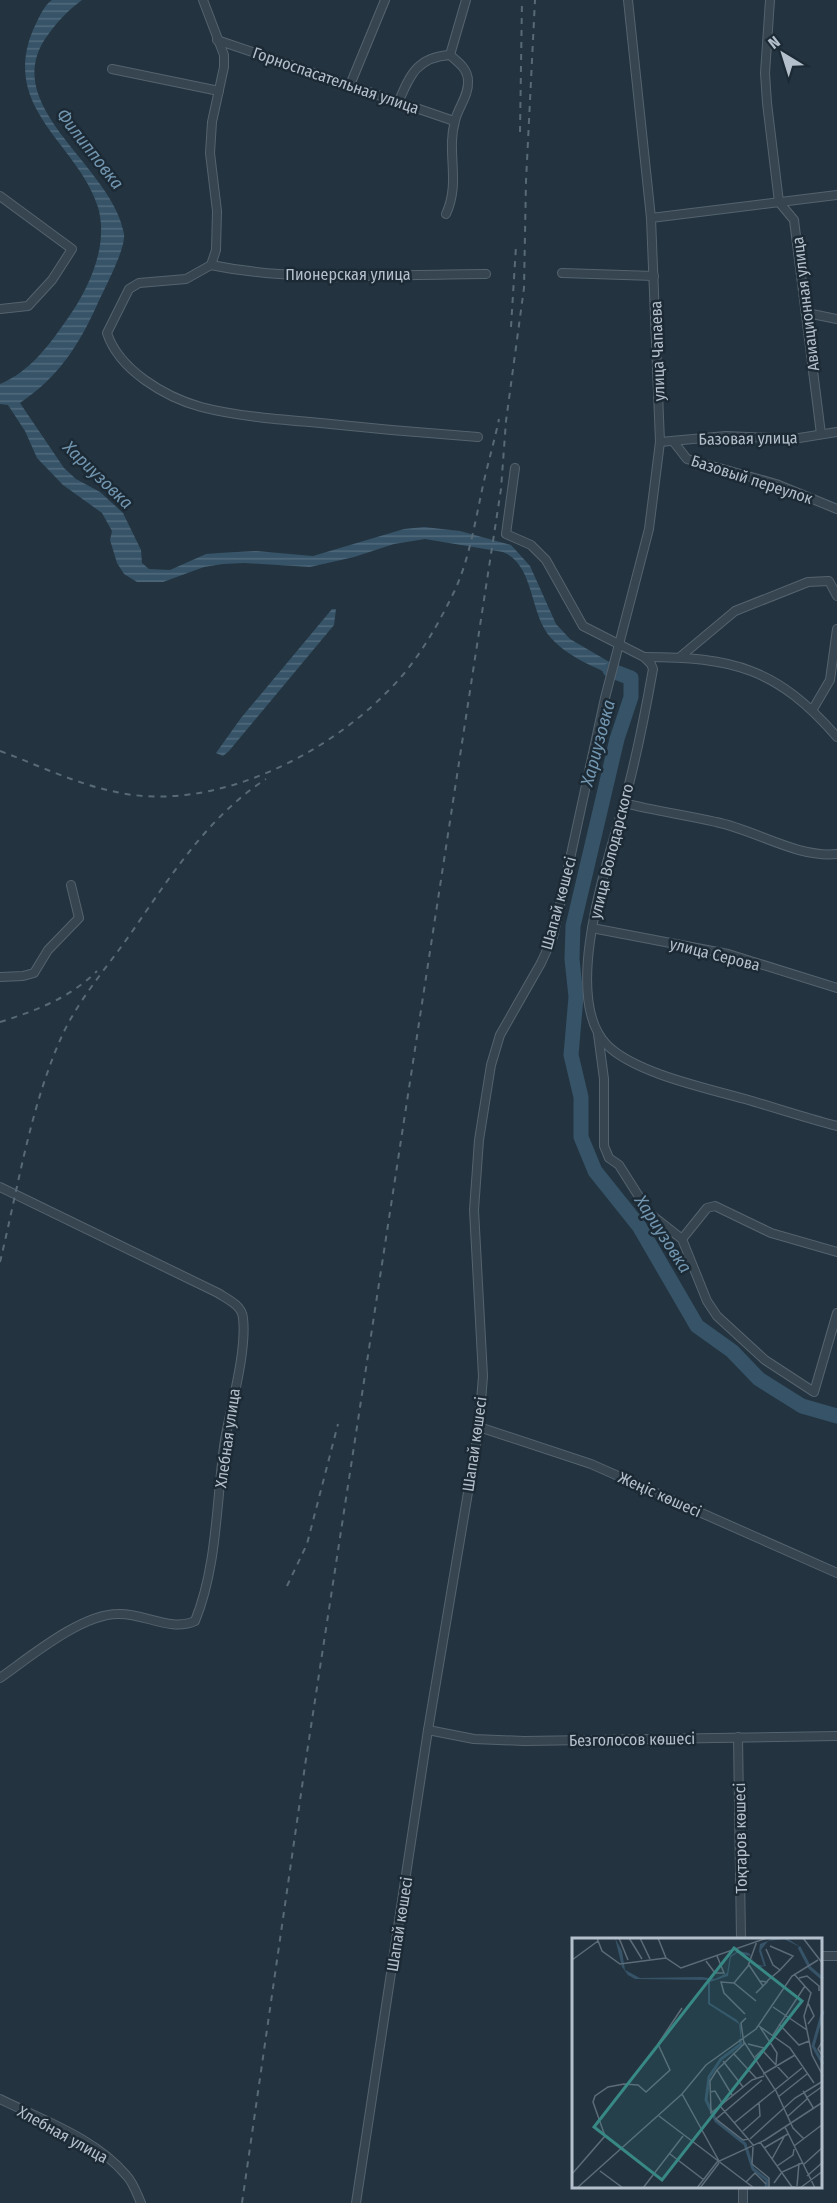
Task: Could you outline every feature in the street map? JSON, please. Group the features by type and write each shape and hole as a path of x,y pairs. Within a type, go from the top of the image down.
{"street":[{"path":"203,0 224,55 212,122 210,153 218,211 216,250 211,265 186,279 139,283 129,289 107,333 112,347 142,377 174,396 200,407 244,415 478,436"},
{"path":"350,85 385,0"},
{"path":"450,55 466,0"},
{"name":"улица Чапаева","path":"605,698 649,529 660,442 651,218 628,0"},
{"name":"Авиационная улица","path":"770,0 765,73 778,202 794,220 821,434"},
{"name":"Горноспасательная улица","path":"217,40 454,121"},
{"path":"398,103 408,80 421,63 433,56 450,55 463,66 468,81 464,100 454,121 454,198 446,214"},
{"path":"112,69 219,91"},
{"path":"651,218 837,195"},
{"path":"0,196 72,249 52,280 28,306 0,309"},
{"name":"Пионерская улица","path":"211,265 246,272 291,274 486,274"},
{"path":"562,273 654,276"},
{"path":"807,313 837,319"},
{"name":"Базовая улица","path":"660,442 726,436 793,439 837,432"},
{"name":"Базовый переулок","path":"673,441 687,459 776,484 837,509"},
{"path":"515,468 506,534 531,545 546,560 583,626 619,642 644,657 680,657 736,665 788,689 813,709 837,737"},
{"path":"680,657 693,644 735,612 808,582 829,581 837,596"},
{"path":"813,709 830,680 837,629"},
{"name":"улица Володарского","path":"644,657 652,669 624,803 599,890 592,928 588,965 589,988 592,1017 598,1032 620,1056 693,1085 837,1126"},
{"name":"Шапай көшесі","path":"356,2203 428,1730 479,1427 483,1376 474,1210 479,1140 491,1065 500,1035 542,963 553,937 605,698"},
{"path":"624,803 717,822 806,852 824,855 837,854"},
{"path":"0,976 23,976 34,973 48,950 79,918 72,885"},
{"name":"улица Серова","path":"592,928 728,954 837,988"},
{"path":"598,1032 604,1079 603,1126 606,1152 609,1158 619,1165 650,1214 682,1239 707,1301 717,1316 765,1360 814,1392 837,1313"},
{"name":"Хлебная улица","path":"0,1187 218,1293 235,1304 243,1316 240,1359 225,1443 210,1557 202,1603 195,1621 184,1626 141,1615 116,1614 91,1619 0,1678"},
{"path":"682,1239 707,1208 715,1206 771,1233 837,1252"},
{"name":"Жеңіс көшесі","path":"479,1427 591,1464 837,1573"},
{"name":"Безголосов көшесі","path":"428,1730 474,1739 524,1741 837,1736"},
{"name":"Тоқтаров көшесі","path":"738,1737 741,1938"},
{"name":"Хлебная улица","path":"0,2099 88,2144 113,2161 128,2177 141,2203"}],"water":[{"path":"52,0 82,0 71,8 45,39 35,65 37,89 47,114 101,185 116,209 124,241 90,320 74,348 56,372 20,403 64,468 76,479 100,492 123,513 141,550 142,563 149,569 170,570 206,554 256,551 313,556 404,529 424,527 460,531 511,545 530,566 556,624 570,639 630,674 628,682 577,658 551,638 544,628 521,568 513,558 503,552 425,539 394,544 354,557 310,567 223,564 204,567 163,582 137,582 124,574 117,563 110,540 112,531 102,513 63,485 37,458 25,431 8,405 0,404 0,384 30,365 54,338 76,306 90,280 101,237 98,207 88,185 46,125 34,104 27,82 26,58 33,30 43,9"},
{"path":"332,609 336,609 334,625 229,751 223,756 216,753 241,718"}],"waterway":[{"name":"Хариузовка","path":"610,670 631,678 631,697 617,739 573,926 572,959 576,997 571,1055 581,1097 581,1137 595,1171 639,1226 697,1326 732,1351 759,1379 802,1406 837,1416"}],"railway":[{"path":"520,132 522,0"},
{"path":"242,2203 306,1759 501,489 506,421 524,288 526,181 535,0"},
{"path":"511,327 516,246"},
{"path":"0,751 57,774 116,792 152,796 189,795 226,787 262,775 330,738 361,716 398,681 417,657 441,618 460,578 468,553 499,419"},
{"path":"0,1262 33,1120 50,1065 67,1025 90,989 188,854 224,813 266,779"},
{"path":"0,1022 64,996 97,971"},
{"path":"287,1586 307,1544 338,1424"}],"water label":[{"name":"Филипповка","path":"90,149"}]}
